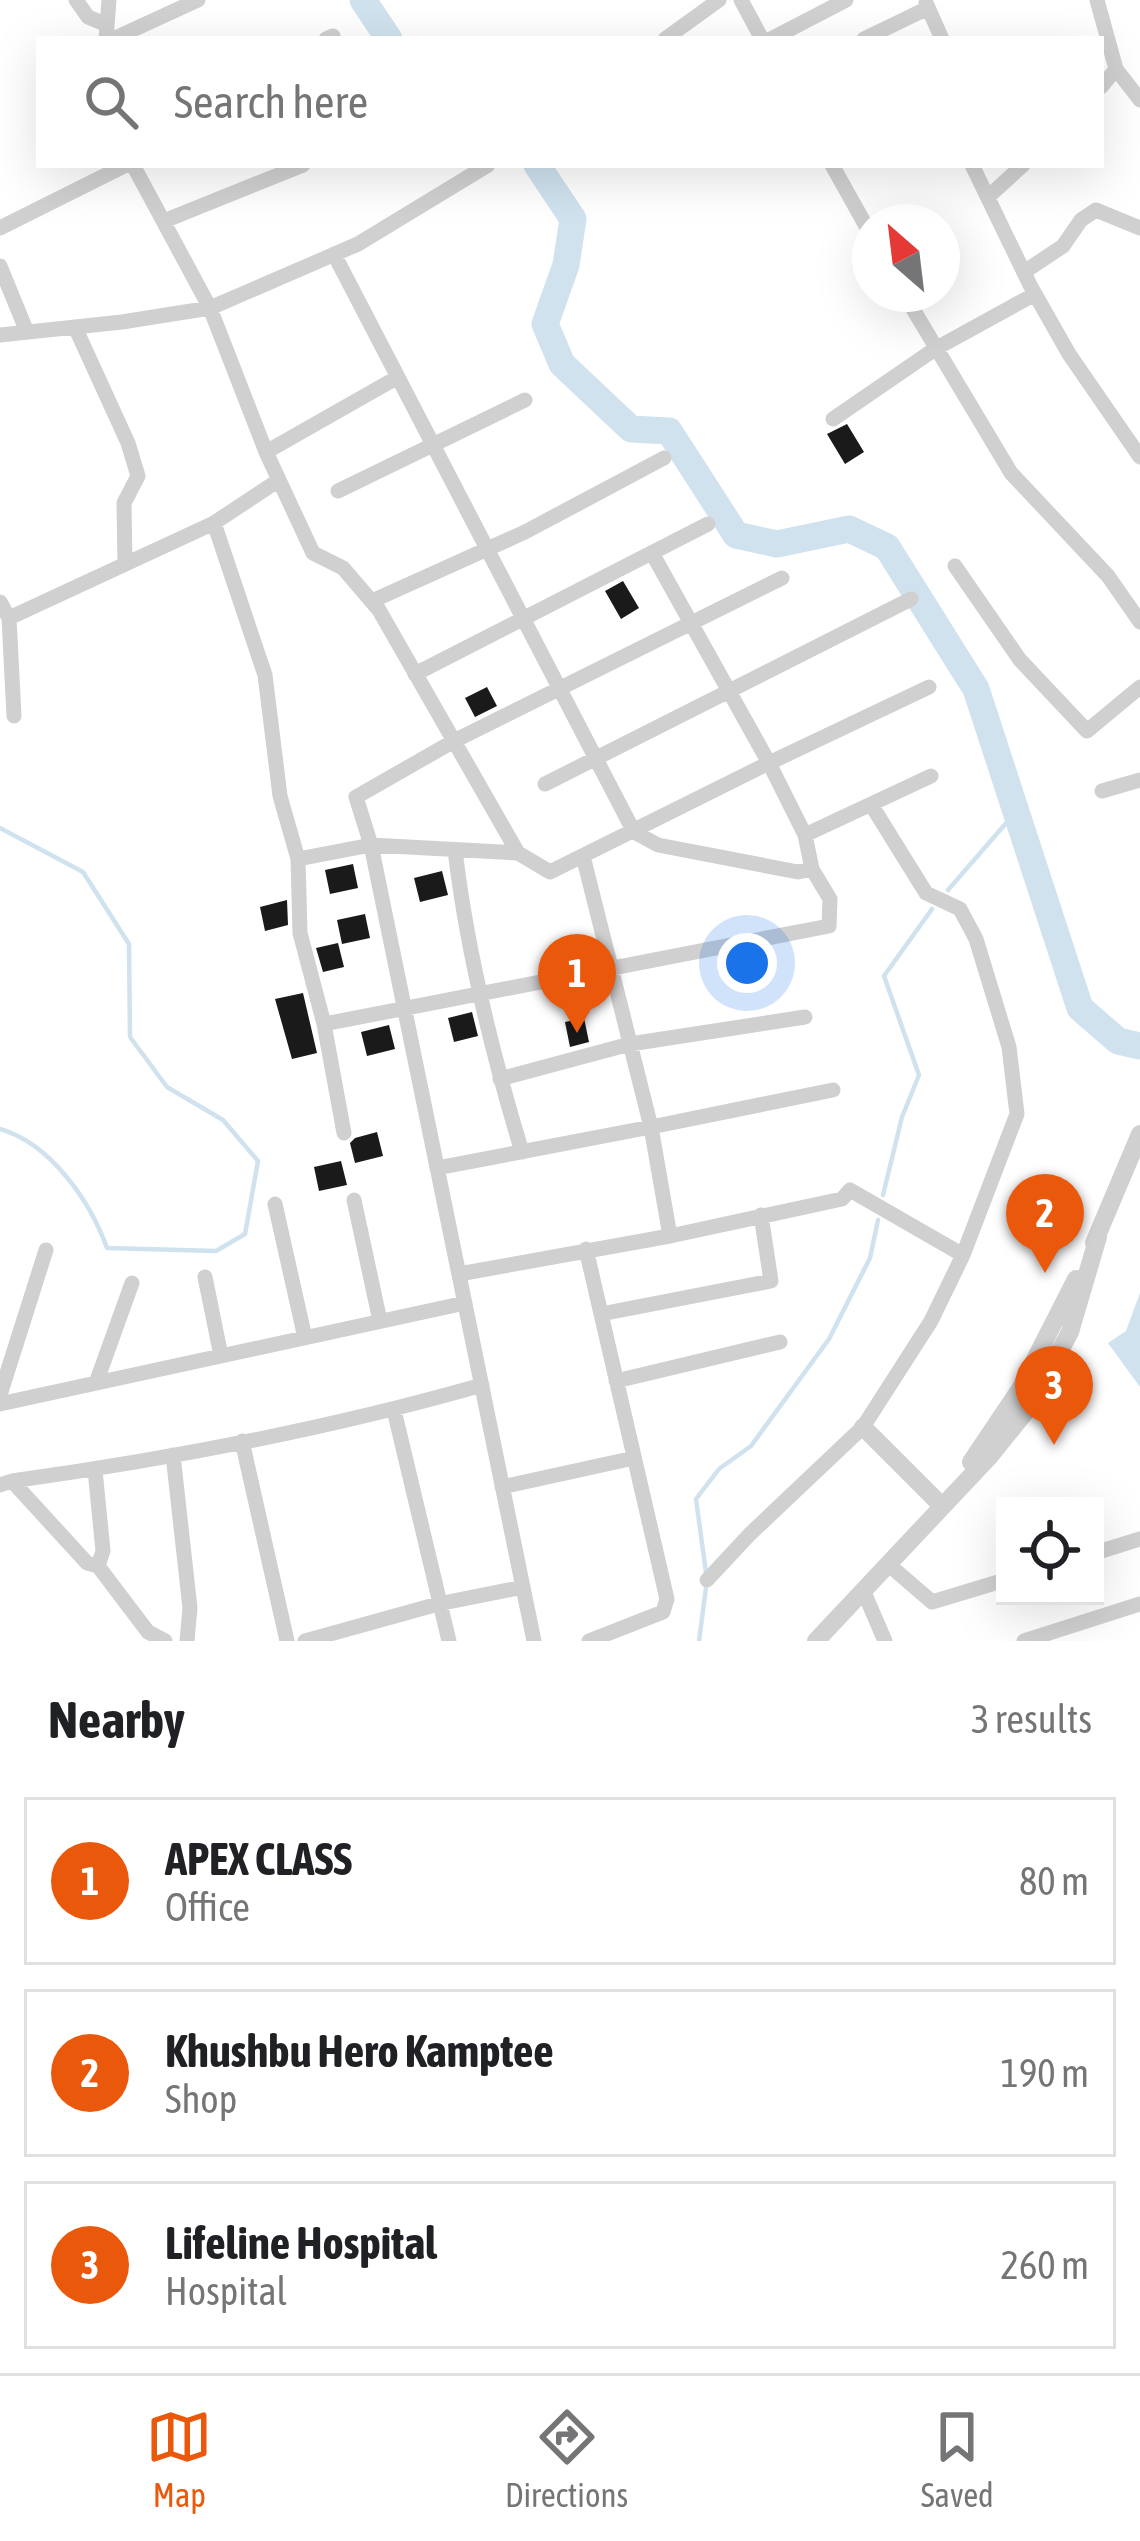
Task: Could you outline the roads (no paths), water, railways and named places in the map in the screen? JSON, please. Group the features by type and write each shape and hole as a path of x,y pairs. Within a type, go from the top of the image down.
{"street":[{"path":"76,0 108,34"},
{"path":"108,34 109,0"},
{"path":"108,34 198,0"},
{"path":"669,36 719,0"},
{"path":"741,0 765,36"},
{"path":"773,36 846,0"},
{"path":"1097,0 1116,69 1140,100"},
{"path":"869,36 927,4 941,36"},
{"path":"1104,83 1116,69"},
{"path":"0,228 124,168"},
{"path":"132,168 210,308 266,452 313,553 343,568 372,602 518,853"},
{"path":"164,221 295,168"},
{"path":"0,335 210,308 358,244 483,168"},
{"path":"834,168 854,204"},
{"path":"974,168 1035,294 1103,408 1140,457"},
{"path":"988,196 1020,168"},
{"path":"1024,272 1063,246 1081,220 1096,210 1140,228"},
{"path":"334,254 634,832 658,845 798,872 812,869"},
{"path":"0,266 27,332"},
{"path":"833,418 935,350 1035,294"},
{"path":"914,312 1012,473 1133,597 1140,622"},
{"path":"75,327 128,442 138,476 124,503 125,564"},
{"path":"266,452 398,377"},
{"path":"338,491 525,400"},
{"path":"372,602 488,549 664,458"},
{"path":"9,618 214,523 279,480"},
{"path":"214,523 265,675 280,796 298,859 300,933 324,1024 344,1133"},
{"path":"415,674 708,524"},
{"path":"324,1024 829,926 830,899 812,869 805,835 694,622 652,553"},
{"path":"955,566 1020,660 1087,731 1140,687"},
{"path":"534,1641 371,845 356,797 454,741 782,578"},
{"path":"545,784 911,599"},
{"path":"0,602 9,618 5,667 14,671 14,716"},
{"path":"298,859 371,845 518,853 550,872 928,687"},
{"path":"805,835 931,776"},
{"path":"1102,790 1140,780"},
{"path":"707,1580 863,1427 931,1322 963,1255 1016,1114 1009,1047 976,939 960,909 926,892 872,806"},
{"path":"455,850 480,994 522,1152"},
{"path":"583,856 651,1126 670,1236"},
{"path":"500,1079 630,1044 805,1017"},
{"path":"437,1168 833,1090"},
{"path":"816,1641 941,1506 1020,1389 1098,1237 1140,1134"},
{"path":"459,1274 670,1236 842,1199 850,1190 963,1255"},
{"path":"354,1200 380,1321"},
{"path":"275,1204 305,1337"},
{"path":"601,1314 771,1281 761,1215"},
{"path":"586,1249 667,1599 663,1612 589,1641"},
{"path":"46,1250 0,1400 465,1303"},
{"path":"205,1277 221,1356"},
{"path":"96,1383 132,1283"},
{"path":"616,1381 780,1342"},
{"path":"6,1483 394,1410 482,1385"},
{"path":"394,1410 449,1641"},
{"path":"863,1427 941,1506"},
{"path":"242,1441 287,1641"},
{"path":"173,1455 190,1608 187,1641"},
{"path":"502,1487 634,1458"},
{"path":"95,1469 103,1551 98,1566"},
{"path":"6,1483 87,1563 98,1566 142,1636 165,1641"},
{"path":"1104,1549 1140,1539"},
{"path":"888,1564 932,1602 996,1583"},
{"path":"311,1640 439,1604 523,1587"},
{"path":"863,1590 885,1641"},
{"path":"1024,1641 1049,1637 1140,1604"}],"water":[{"path":"1140,1293 1140,1387 1108,1343 1126,1331"}],"waterway":[{"path":"363,0 387,36"},
{"path":"539,168 573,219 566,265 545,324 562,364 631,429 669,431 736,535 777,544 849,529 887,547 976,689 1080,1008 1118,1041 1140,1046"},
{"path":"948,890 1014,814"},
{"path":"0,828 83,872 129,944 130,1037 167,1087 223,1120 258,1161 245,1234 216,1251 107,1248 66,1176 36,1147 0,1129"},
{"path":"883,1195 902,1117 919,1075 884,976 932,909"},
{"path":"699,1641 707,1580 696,1499 719,1469 751,1446 829,1339 870,1258 878,1220"}],"place":[{"name":"APEX CLASS","path":"577,1033"},
{"name":"Khushbu Hero Kamptee","path":"1045,1273"},
{"name":"Lifeline Hospital","path":"1054,1445"}]}
